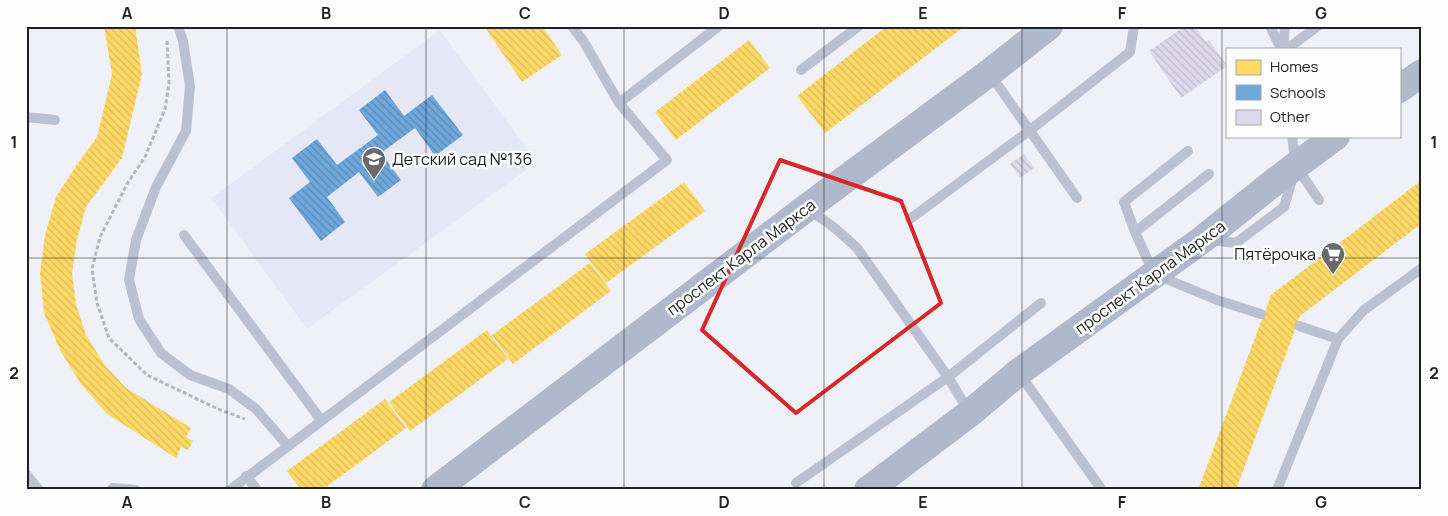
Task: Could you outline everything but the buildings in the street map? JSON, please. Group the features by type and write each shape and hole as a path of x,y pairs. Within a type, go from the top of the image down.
{"main road":[{"name":"проспект Карла Маркса","path":"435,490 1049,26"},
{"path":"1400,88 1422,73"},
{"name":"проспект Карла Маркса","path":"868,490 970,412 1018,372 1203,239 1333,138"}],"lane":[{"path":"178,26 190,86 186,131 156,187 136,240 129,280 139,319 161,353 190,375 229,389 256,409 287,446"},
{"path":"230,490 246,476 667,160 619,103 584,42 572,26"},
{"path":"619,103 718,26"},
{"path":"801,70 859,26"},
{"path":"910,219 1029,132 1130,52 1134,26"},
{"path":"1270,26 1281,48"},
{"path":"1282,48 1285,26"},
{"path":"1288,48 1318,26"},
{"path":"989,73 1077,198"},
{"path":"26,117 54,120"},
{"path":"1292,138 1296,166 1319,200"},
{"path":"1188,151 1124,202 1135,232 1154,274 1217,300 1261,314"},
{"path":"1135,232 1209,174"},
{"path":"805,209 817,215 858,248 970,412"},
{"path":"184,235 321,420"},
{"path":"1278,490 1338,339 1364,310 1422,268"},
{"path":"796,482 948,378 1041,303"},
{"path":"1299,326 1338,339"},
{"path":"1018,372 1102,490"},
{"path":"27,474 39,490"},
{"path":"246,476 257,490"},
{"path":"111,490 114,488 136,490"}],"path":[{"path":"165,34 169,82 165,109 145,157 127,184 100,237 92,269 98,303 109,338 147,375 218,409 275,431"}],"highlighted area":[{"path":"780,160 901,201 941,303 796,413 702,330"}],"shaded area":[{"name":"Детский сад №136","path":"440,30 537,162 307,329 211,198"}],"place":[{"name":"Детский сад №136","path":"374,180"},
{"name":"Пятёрочка","path":"1333,275"}]}
